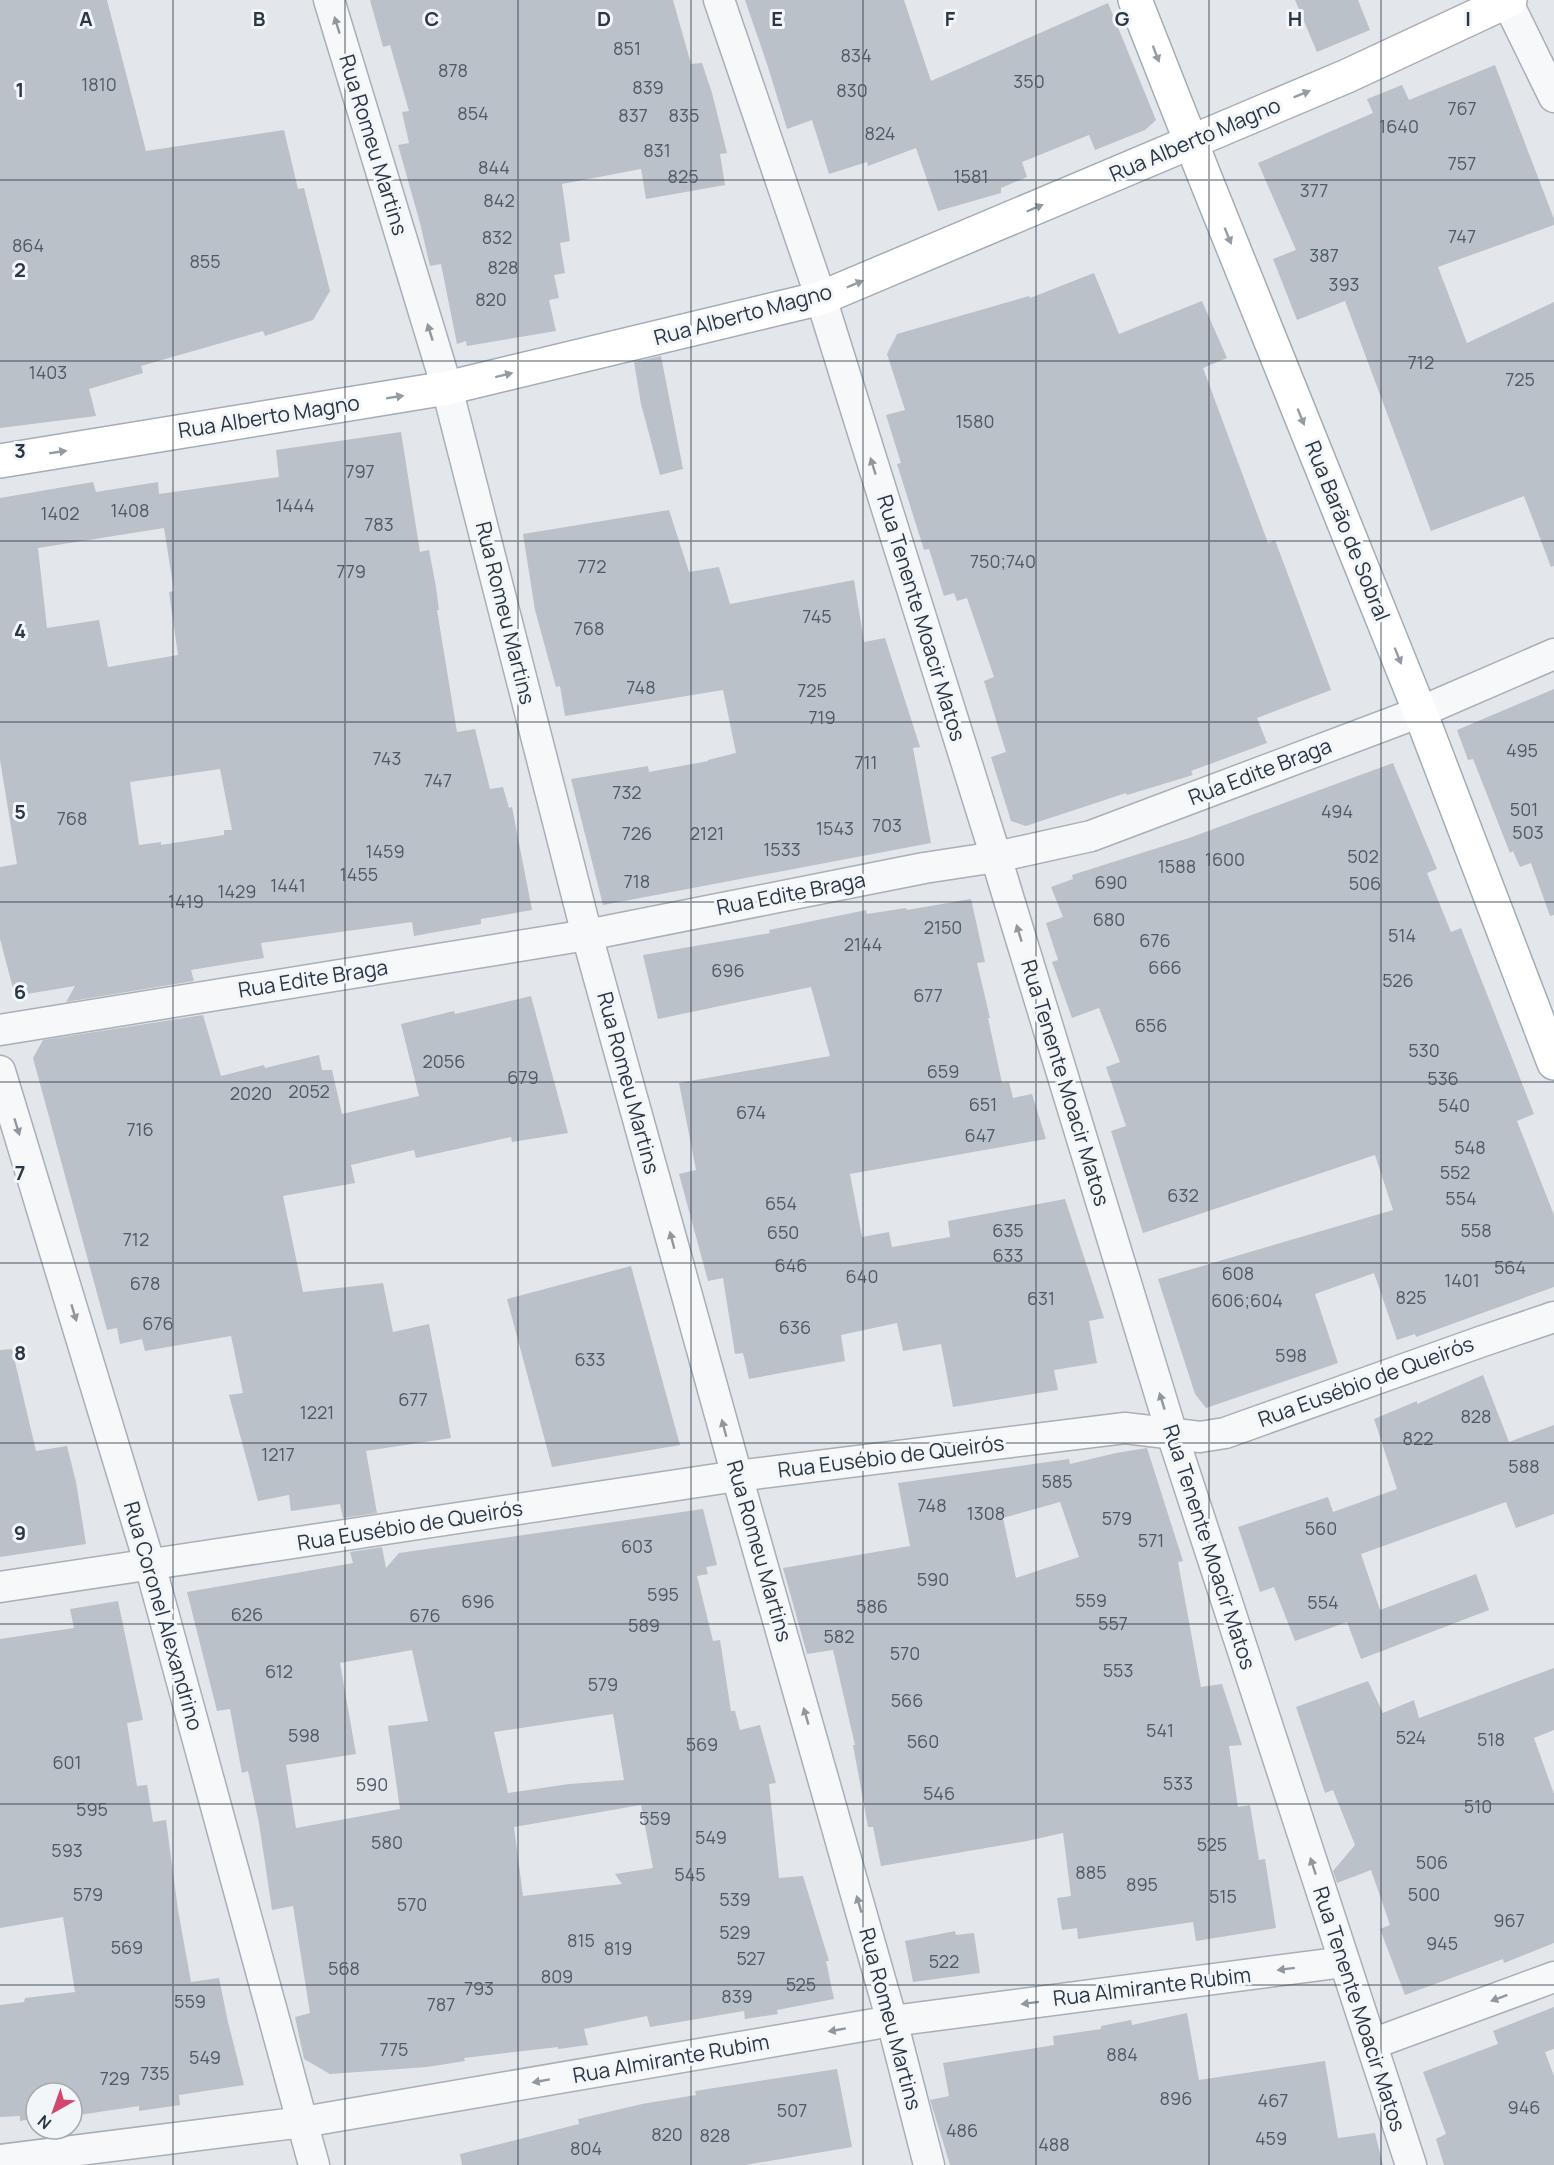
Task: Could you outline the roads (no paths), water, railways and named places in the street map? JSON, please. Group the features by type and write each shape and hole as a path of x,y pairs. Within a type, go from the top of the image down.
{"main road":[{"name":"Rua Barão de Sobral","path":"1135,0 1420,711 1554,1063"},
{"name":"Rua Alberto Magno","path":"0,461 447,388 821,298 1347,76 1508,1"}],"street":[{"name":"Rua Romeu Martins","path":"330,0 447,388 587,935 737,1476 892,2021 929,2165"},
{"name":"Rua Tenente Moacir Matos","path":"718,0 821,298 996,857 1172,1434 1411,2165"},
{"path":"1508,1 1554,97"},
{"name":"Rua Edite Braga","path":"0,1030 587,935 924,868 996,857 1091,836 1420,711 1554,654"},
{"name":"Rua Coronel Alexandrino","path":"0,1071 150,1565 314,2165"},
{"name":"Rua Eusébio de Queirós","path":"0,1587 737,1476 1125,1428 1200,1437 1225,1433 1480,1341 1554,1317"},
{"name":"Rua Almirante Rubim","path":"0,2160 303,2122 892,2021 1344,1962"},
{"path":"1372,2044 1554,1977"}]}
